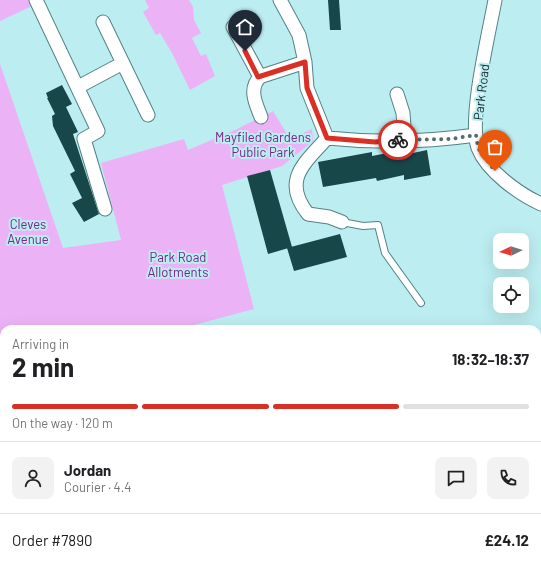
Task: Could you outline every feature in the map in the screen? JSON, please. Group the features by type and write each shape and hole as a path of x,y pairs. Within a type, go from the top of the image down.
{"street":[{"path":"36,0 98,131 84,139 105,209"},
{"path":"280,0 299,35 305,62 307,88 327,138"},
{"name":"Park Road","path":"495,0 477,98 476,135 478,148 502,178 516,190 541,204"},
{"path":"104,22 148,115"},
{"path":"233,27 258,77"},
{"path":"261,117 253,96 254,86 258,77 305,62"},
{"path":"78,87 123,63"},
{"path":"397,94 403,113 405,140"},
{"path":"327,138 375,142 450,139 476,135"},
{"path":"327,138 299,171 295,180 302,206 308,214 329,217 342,222"}],"lane":[{"path":"342,222 363,226 378,225 385,253 421,303"}],"green space":[{"path":"0,0 32,0 34,5 0,21"},
{"path":"145,0 189,0 193,7 194,20 201,33 192,38 201,56 206,54 215,76 190,90 172,53 160,33 156,35 143,12 149,8"},
{"name":"Park Road Allotments","path":"0,64 63,248 121,240 101,163 184,139 188,150 235,130 273,111 290,139 312,129 313,141 282,166 222,185 254,309 194,325 0,325"}],"building":[{"path":"328,0 339,0 341,30 330,30"},
{"path":"62,85 72,104 66,107 78,132 73,134 99,214 84,222 72,203 82,198 70,174 75,171 53,126 52,116 55,114 46,93"},
{"path":"427,150 431,175 404,180 404,175 377,181 376,178 323,187 318,162 372,152 372,156 398,151 399,156"},
{"path":"270,170 292,247 268,254 247,176"},
{"path":"340,234 347,257 294,271 287,248"}],"way so far":[{"path":"398,140 450,139 476,135 478,148 495,171"}],"route":[{"path":"245,51 258,77 305,62 307,88 327,138 375,142 398,140"}],"park label":[{"name":"Mayfiled Gardens Public Park","path":"263,144"},
{"name":"Cleves Avenue","path":"28,232"}]}
